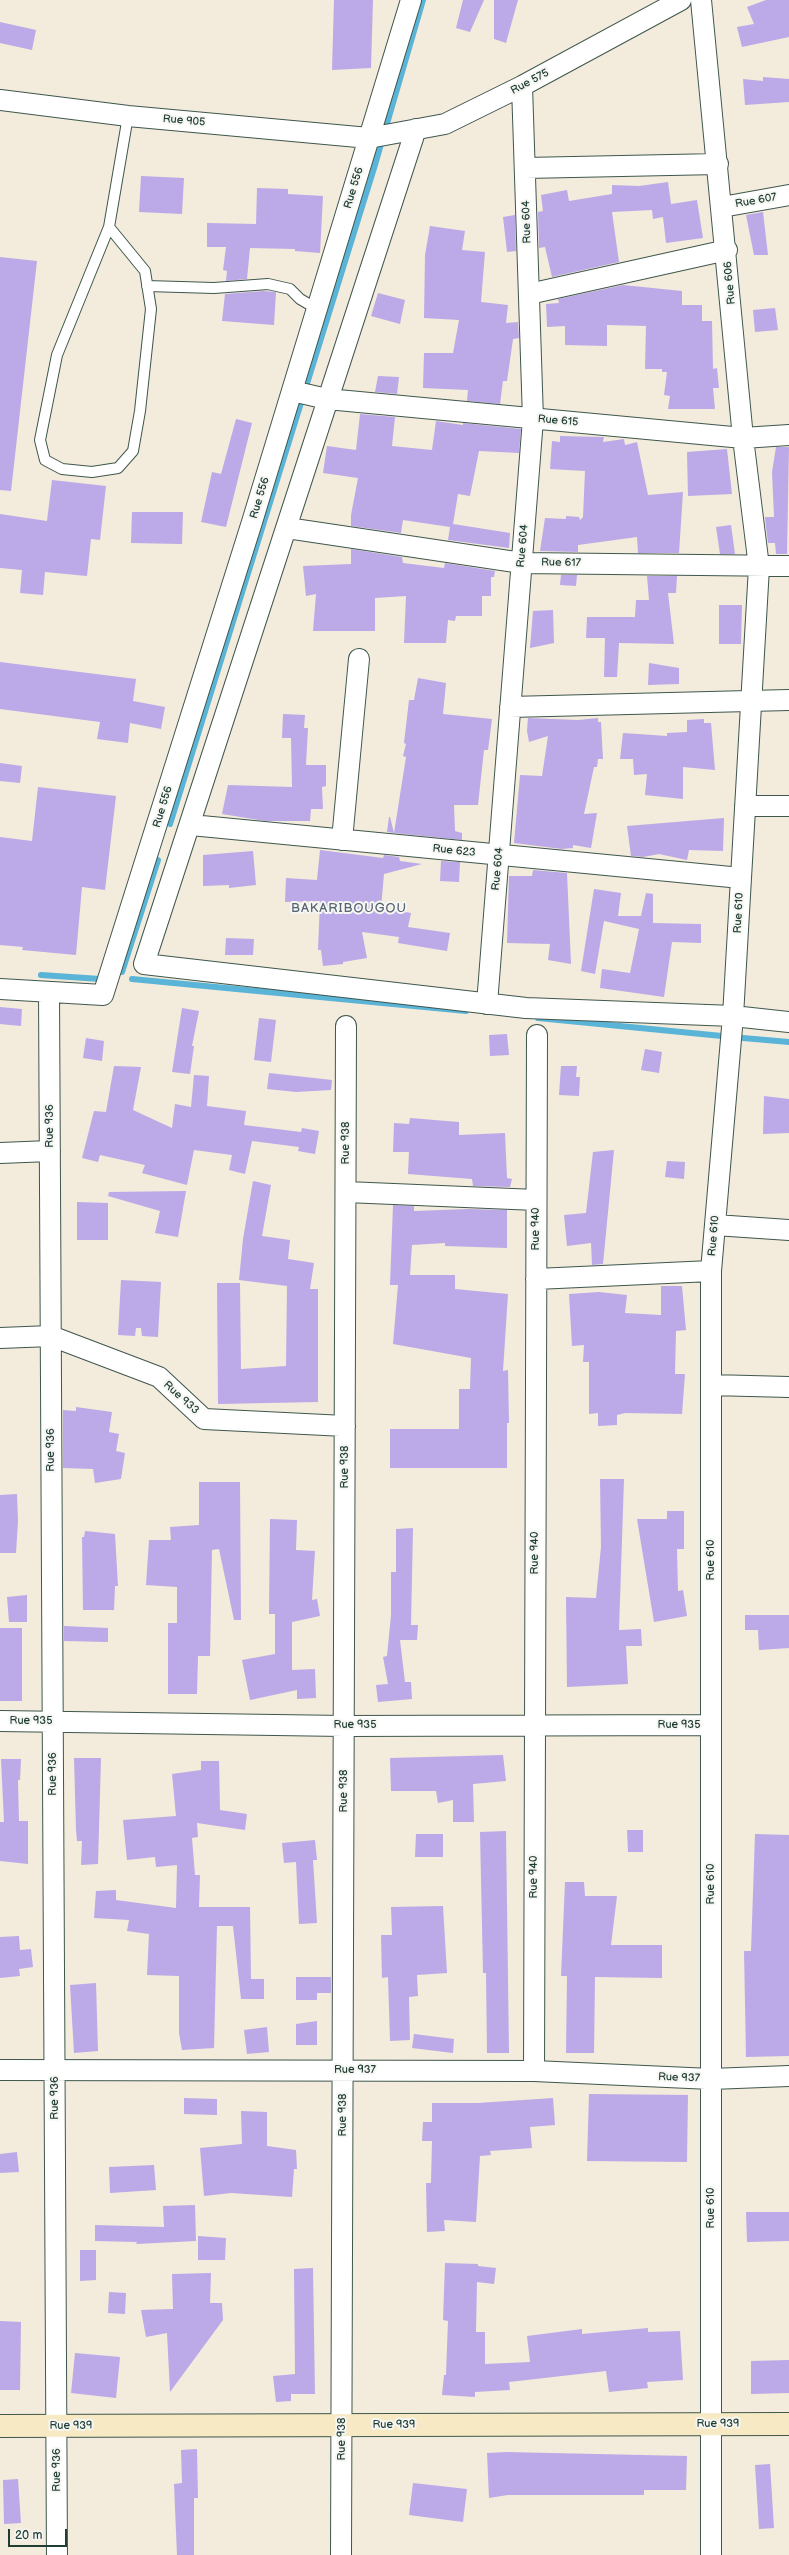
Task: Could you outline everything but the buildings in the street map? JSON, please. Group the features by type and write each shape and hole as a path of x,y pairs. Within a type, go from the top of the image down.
{"main road":[{"name":"Rue 939","path":"0,2426 789,2424"}],"street":[{"name":"Rue 556","path":"49,992 103,995 153,838 308,394 317,309 380,136 411,0"},
{"name":"Rue 575","path":"380,136 445,124 522,86 681,0"},
{"name":"Rue 606","path":"702,0 727,250 743,438 759,567"},
{"name":"Rue 604","path":"487,1004 534,419 522,86"},
{"name":"Rue 905","path":"0,100 128,116 380,136"},
{"path":"416,129 308,394 287,528 184,847 144,964 526,1008 733,1016 789,1022"},
{"path":"524,168 718,164"},
{"name":"Rue 607","path":"722,207 789,195"},
{"path":"529,294 727,250"},
{"name":"Rue 615","path":"308,394 534,419 743,438 789,435"},
{"name":"Rue 617","path":"287,528 522,563 759,567 789,566"},
{"name":"Rue 610","path":"711,2555 711,1271 733,1016 759,567"},
{"path":"342,840 359,660"},
{"path":"510,707 752,699 789,700"},
{"path":"745,806 789,806"},
{"name":"Rue 623","path":"190,825 741,878"},
{"path":"153,838 184,847"},
{"path":"0,989 49,992"},
{"name":"Rue 936","path":"49,992 57,2555"},
{"name":"Rue 938","path":"341,2555 346,1026"},
{"name":"Rue 940","path":"534,2071 537,1035"},
{"path":"0,1153 50,1151"},
{"path":"346,1192 536,1200"},
{"path":"715,1225 789,1230"},
{"path":"536,1279 711,1271"},
{"name":"Rue 933","path":"0,1338 51,1336 159,1378 204,1419 345,1426"},
{"path":"711,1385 789,1387"},
{"name":"Rue 935","path":"0,1721 344,1726 711,1725"},
{"name":"Rue 937","path":"0,2070 534,2071 711,2079 789,2076"}],"lane":[{"path":"109,227 145,271 150,309 140,412 133,451 118,468 92,472 62,469 45,460 40,440 55,362 109,227 128,116"},
{"path":"147,286 214,288 268,284 290,289 300,299 317,309"}],"waterway":[{"path":"170,824 374,168 423,0"},
{"path":"122,972 158,860"},
{"path":"41,975 100,979"},
{"path":"132,979 466,1011"},
{"path":"538,1018 722,1036"},
{"path":"743,1038 789,1042"}],"district":[{"name":"BAKARIBOUGOU","path":"349,909"}]}
